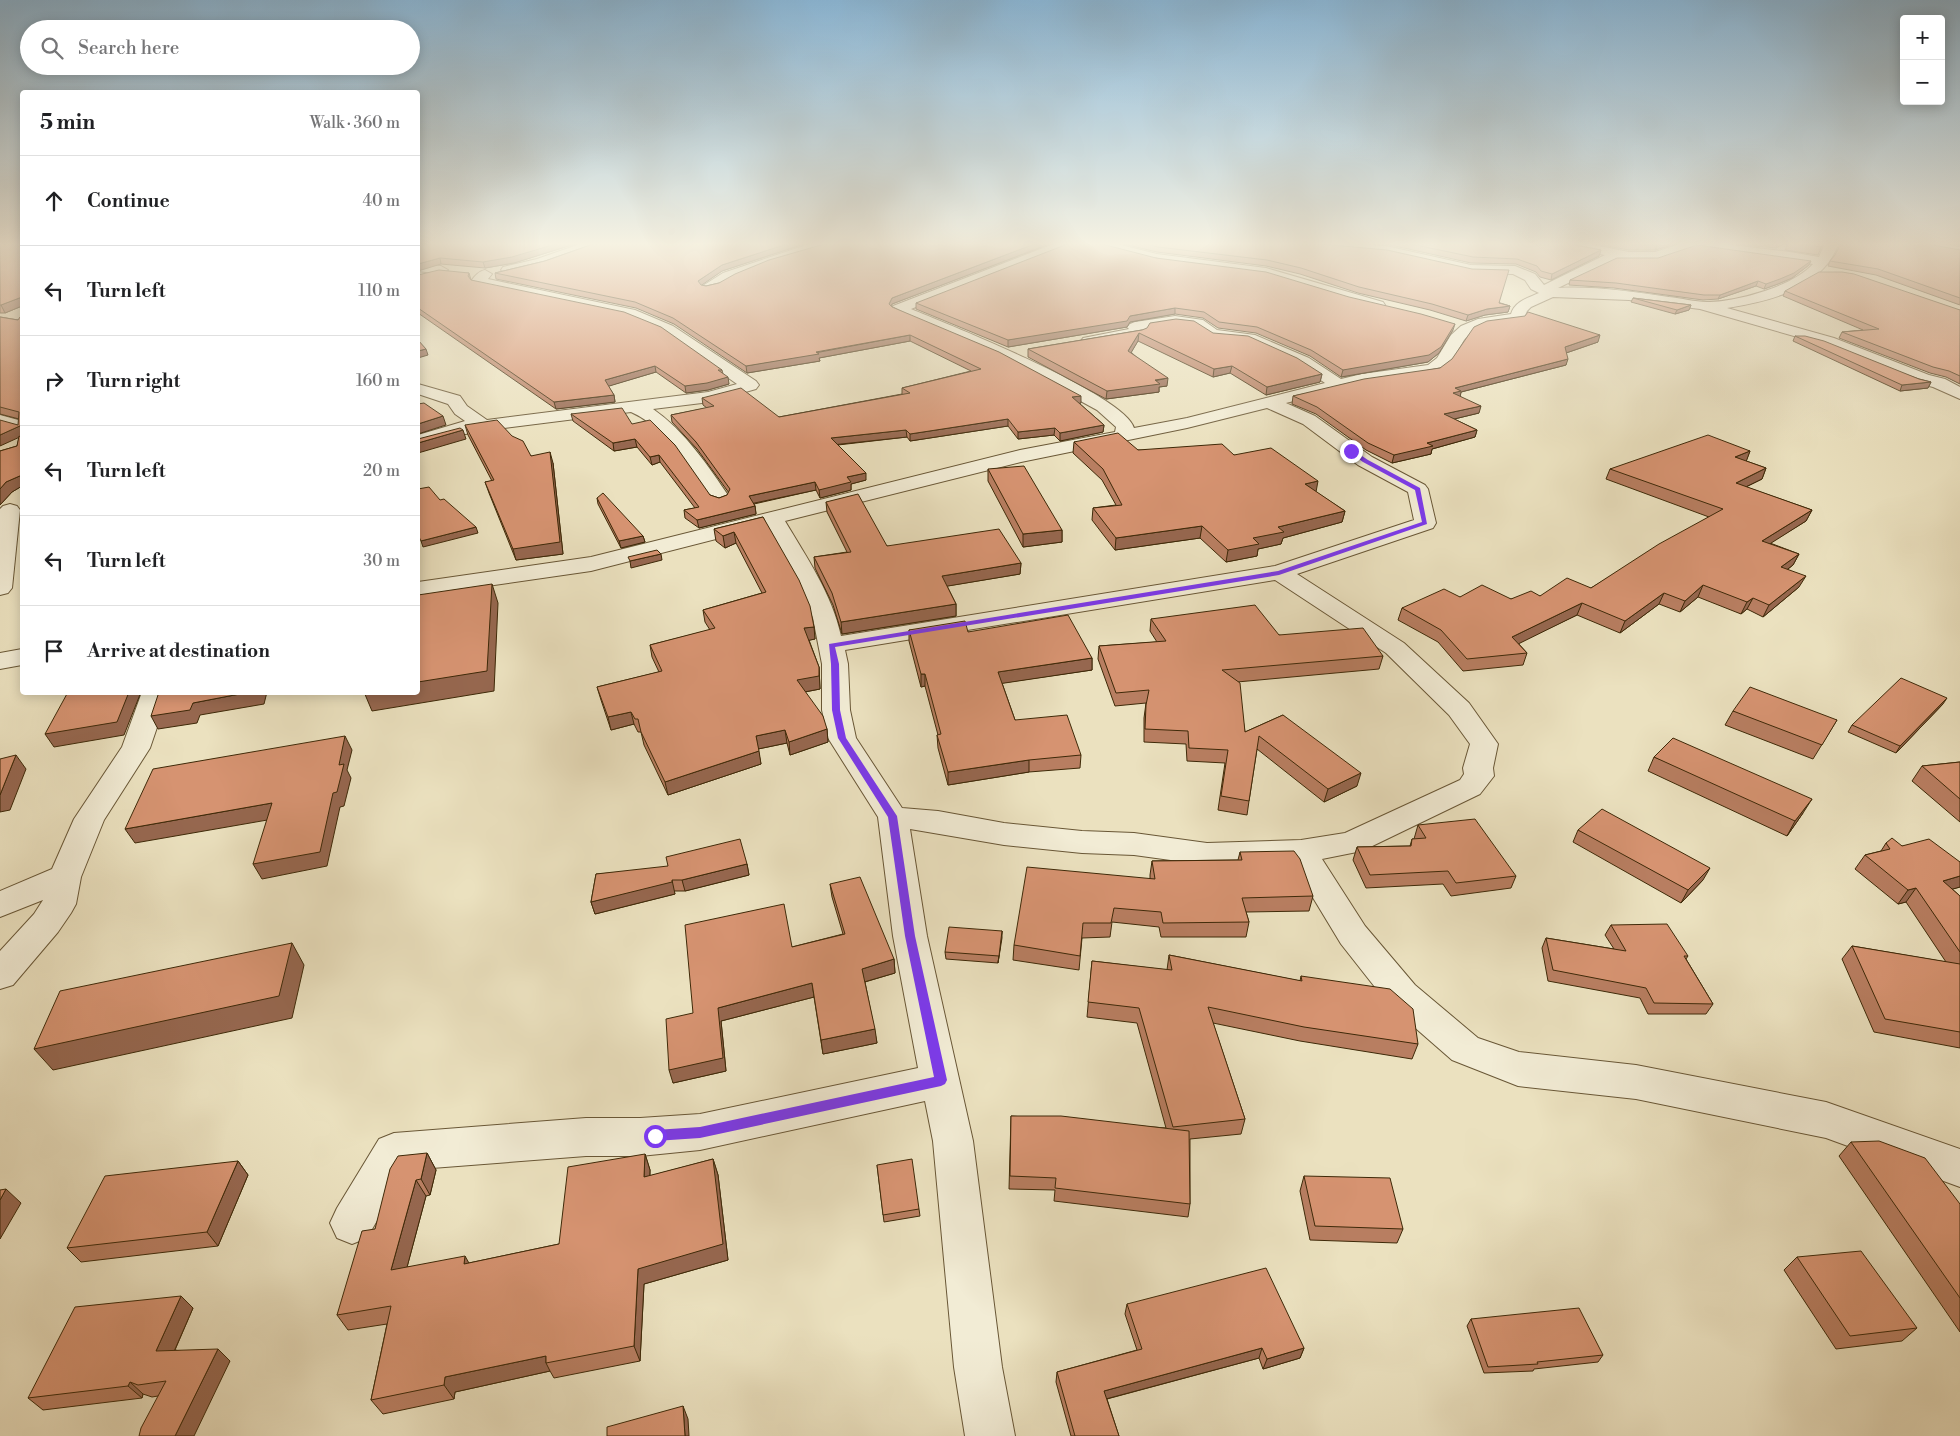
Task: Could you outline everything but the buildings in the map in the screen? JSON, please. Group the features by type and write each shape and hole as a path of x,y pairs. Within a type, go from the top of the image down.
{"street":[{"path":"452,431 710,397 750,385 668,329 630,314 612,310"},
{"path":"898,310 1006,354 1103,406 1125,426 1124,436"},
{"path":"420,589 591,564 1020,456 1124,436 1338,385 1439,366 1446,359 1459,335 1467,328 1492,320 1518,317 1520,310"},
{"path":"1719,310 1828,341 1923,379 1939,383 1960,394"},
{"path":"1074,343 1141,331 1135,326 1166,320 1198,323 1213,334 1250,338 1303,361 1338,385"},
{"path":"1450,323 1467,328"},
{"path":"1006,354 1035,349"},
{"path":"420,390 454,400 462,410 479,422 420,440"},
{"path":"831,645 1279,572 1425,522 1418,489 1366,461 1309,420 1267,402"},
{"path":"632,407 639,409 657,422 695,461 720,498"},
{"path":"0,420 20,425"},
{"path":"0,588 11,509"},
{"path":"772,517 814,591 825,618 835,664 836,710 842,738 893,816 910,936 953,1142 978,1367 990,1436"},
{"path":"893,816 1004,834 1082,842 1134,844 1207,854 1301,851 1351,843 1470,787 1479,776 1478,768 1484,744 1459,709 1395,648 1279,572"},
{"path":"0,661 20,657"},
{"path":"0,975 46,923 59,904 65,877 89,819 136,748 155,695"},
{"path":"1301,851 1353,935 1402,995 1465,1049 1518,1069 1636,1082 1826,1120 1960,1168"},
{"path":"0,905 65,877"},
{"path":"352,1223 368,1192 394,1152 586,1137 640,1137 700,1132 941,1080"}],"route":[{"path":"655,1136 700,1132 941,1080 910,936 893,816 842,738 836,710 835,664 831,645 1279,572 1425,522 1418,489 1351,451"}]}
